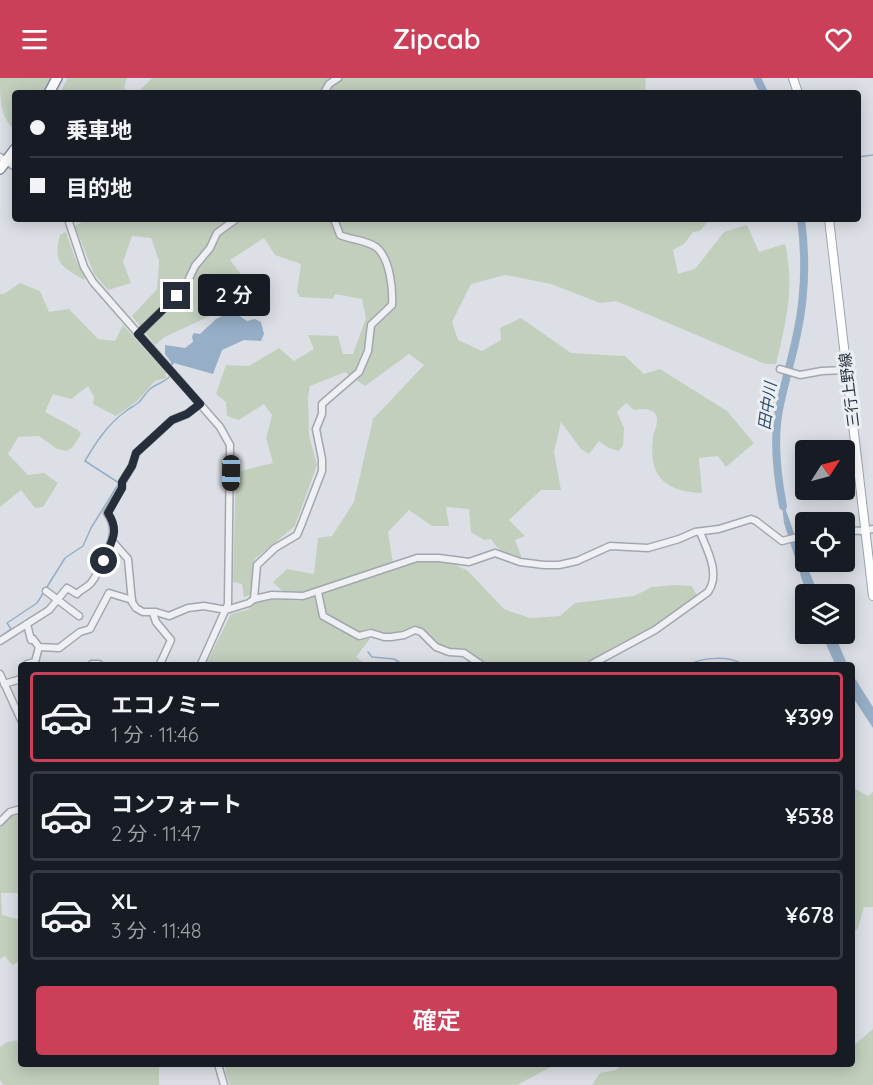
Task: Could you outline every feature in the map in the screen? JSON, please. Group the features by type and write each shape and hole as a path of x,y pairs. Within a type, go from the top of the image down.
{"highway":[{"path":"0,169 7,162"}],"main road":[{"name":"三行上野線","path":"829,222 846,370 870,529 873,596"}],"street":[{"path":"326,90 329,84 338,78"},
{"path":"69,222 88,274 223,431 230,445 226,610 202,662"},
{"path":"138,334 181,292 195,266 210,248 217,233 232,222"},
{"path":"254,598 257,565 279,546 297,535 320,477 322,459 315,429 322,414 322,404 358,372 368,351 371,325 392,305 392,292 384,257 376,247 340,235 335,222"},
{"path":"780,369 800,375 846,370"},
{"path":"0,641 49,609 67,588 77,594 81,589 90,585 113,542 114,524 108,513 122,488 122,482 132,466 136,453 172,420 187,414 200,404"},
{"path":"113,542 124,554 129,565 132,600 138,610 169,616 188,608 204,606 226,610 249,603 254,598 272,595 303,596 417,558 469,562 495,553 520,562 559,565 577,561 607,547 648,548 751,519 781,540 795,538"},
{"path":"855,530 870,529"},
{"path":"596,662 655,630 708,592 713,584 714,576 700,532"},
{"path":"108,551 124,554"},
{"path":"46,591 79,616"},
{"path":"318,592 323,616 357,635 371,633 391,637 418,631 423,633 436,647 449,652 462,652 477,662"},
{"path":"39,647 59,648 80,632 90,629 109,593 132,600"},
{"path":"153,613 156,622 171,640 161,662"},
{"path":"27,624 31,640 33,639 39,647"},
{"path":"34,662 39,647"},
{"path":"0,674 18,714"},
{"path":"4,684 18,680"},
{"path":"0,822 10,812 18,810"},
{"path":"219,1067 222,1084"}],"green space":[{"path":"0,78 52,78 45,90 12,90 12,127 6,119 1,101"},
{"path":"68,78 127,78 124,88 126,90 62,90"},
{"path":"152,78 646,78 645,90 140,90"},
{"path":"82,222 707,222 700,231 693,232 684,244 673,250 678,274 695,269 724,232 747,225 759,252 785,244 789,275 788,304 776,364 765,364 616,301 600,303 551,284 505,275 471,284 452,322 458,340 482,351 501,340 500,328 521,318 571,353 625,356 644,374 660,369 727,411 754,443 726,467 718,456 699,458 702,493 689,492 668,485 656,471 652,451 657,423 654,412 645,409 634,410 626,403 617,412 624,428 623,446 618,451 599,441 589,454 581,449 561,422 554,452 561,490 541,490 509,520 525,536 515,540 523,561 505,553 491,539 484,540 471,532 469,509 446,507 449,526 432,526 409,510 388,532 393,563 306,593 283,592 273,582 287,569 314,574 318,538 332,536 354,502 373,419 424,365 409,354 365,386 345,372 310,386 309,435 317,465 295,526 255,559 250,595 244,597 242,584 233,582 236,472 273,463 266,438 272,415 264,404 239,420 227,416 226,402 216,394 226,365 249,366 279,348 294,361 314,349 308,335 338,336 343,354 353,354 366,318 362,299 335,294 333,299 300,297 297,292 301,264 275,255 264,238 230,260 248,283 260,291 265,298 262,310 258,314 244,313 231,306 165,337 155,345 132,316 157,289 159,261 151,238 132,236 123,262 131,283 108,290 94,274 75,226"},
{"path":"66,232 84,280 65,267 58,258 60,235"},
{"path":"20,283 40,291 49,312 69,309 98,339 115,341 123,325 166,372 166,378 155,381 136,402 116,416 93,404 94,397 88,386 71,399 53,394 45,412 78,430 81,434 72,448 67,451 57,449 39,436 18,437 8,454 28,475 44,473 58,483 43,507 35,508 21,490 0,507 0,294 4,294"},
{"path":"426,560 450,562 468,571 504,609 530,618 560,616 575,603 634,596 652,587 692,586 697,596 692,603 637,639 589,662 481,662 466,653 450,651 431,640 425,631 385,636 372,631 369,640 356,657 362,662 207,662 231,614 247,610 256,603 275,599 300,601 412,562"},
{"path":"855,789 868,796 873,792 873,907 864,907 858,928 855,930"},
{"path":"18,814 18,893 1,893 2,915 18,919 18,962 12,965 5,956 0,959 0,827 11,815"},
{"path":"873,1029 873,1085 592,1085 600,1073 616,1070 620,1067 855,1067 855,1044"},
{"path":"18,1040 18,1067 159,1067 159,1085 4,1085 0,1080 0,1047 7,1042"},
{"path":"225,1067 551,1067 517,1085 230,1085"}],"water":[{"path":"228,313 235,313 247,321 255,319 261,322 264,334 261,341 244,340 222,350 213,374 174,363 170,365 171,362 165,354 165,345 185,348 193,342 194,333 200,334 216,319"},
{"path":"781,496 795,536 795,558 784,523"},
{"path":"800,572 809,572 814,584 803,584"},
{"path":"826,644 839,644 846,662 834,662"},
{"path":"855,679 873,707 873,728 855,701"}],"waterway":[{"name":"田中川","path":"757,78 763,90"},
{"path":"861,157 873,155"},
{"name":"田中川","path":"783,506 776,434 779,410 802,306 804,247 801,222"},
{"path":"0,637 11,629 7,623 37,603 65,558 83,546 91,528 119,483 85,461 94,447 114,422 138,403 150,389 169,377"},
{"path":"368,652 372,657 394,659 399,662"},
{"path":"696,662 716,658 739,662"}],"route":[{"path":"104,561 114,537 114,524 108,513 122,488 122,482 132,466 136,453 172,420 187,414 200,404 138,334 159,310 177,296"}]}
